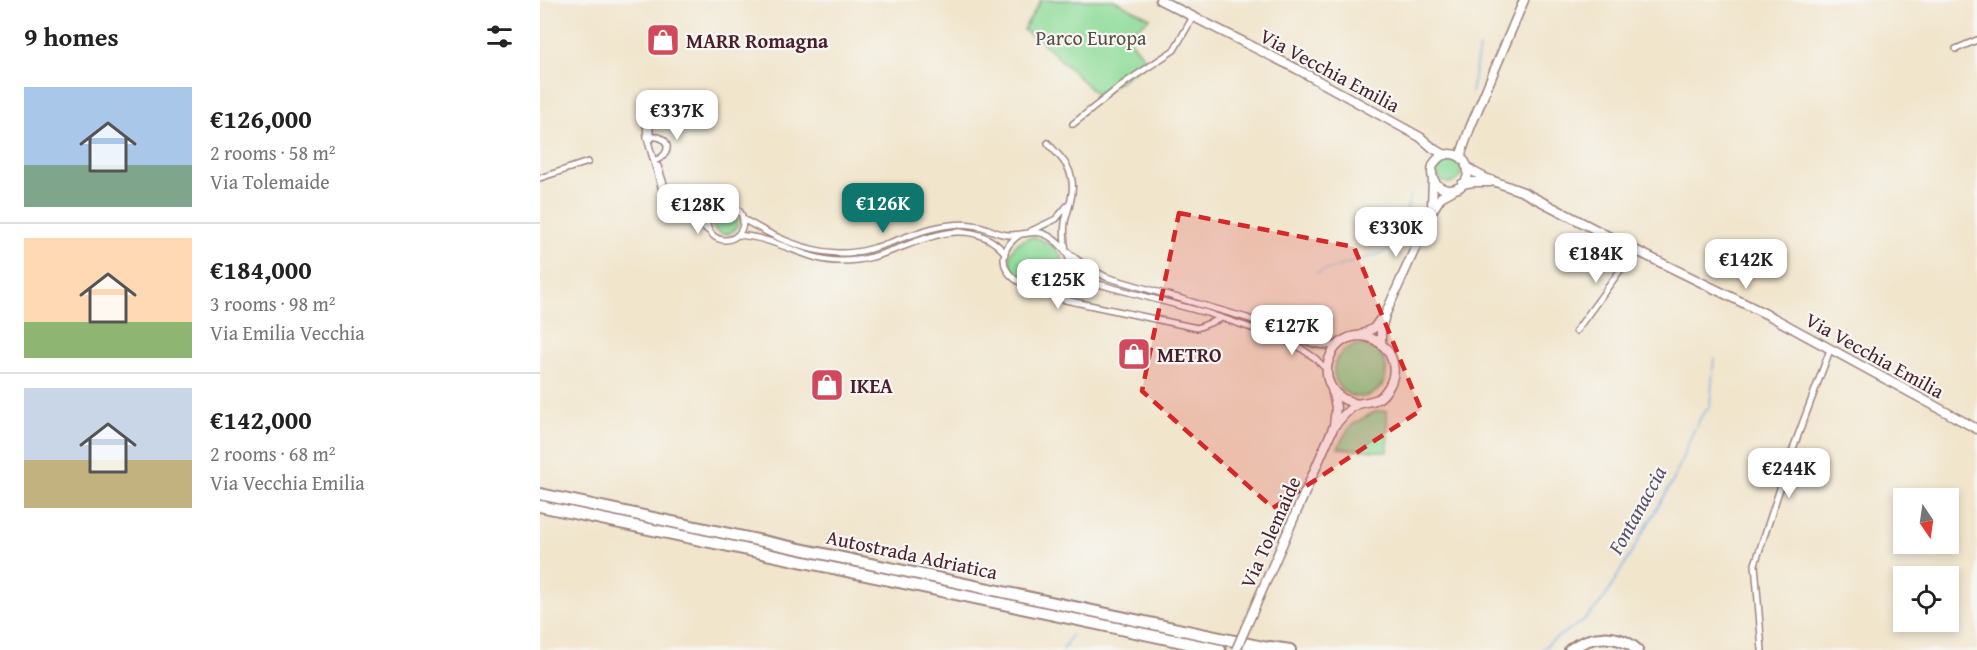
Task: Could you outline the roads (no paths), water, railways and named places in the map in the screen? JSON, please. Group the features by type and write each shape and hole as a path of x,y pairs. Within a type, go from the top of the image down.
{"highway":[{"name":"Autostrada Adriatica","path":"540,494 1277,650"},
{"name":"Autostrada Adriatica","path":"540,506 1220,650"},
{"path":"1159,637 1198,650"},
{"path":"1570,650 1586,641 1605,637 1621,640 1637,650"},
{"path":"1251,644 1290,650"}],"main road":[{"name":"Via Vecchia Emilia","path":"1160,0 1297,69 1420,137 1433,148 1446,154"},
{"path":"1326,369 1328,359 1340,343 1374,328 1384,315 1431,213 1441,197 1459,186 1466,178 1461,154 1524,0"},
{"path":"1431,213 1434,202 1432,171 1434,164 1439,157 1457,147 1470,128"},
{"path":"1420,137 1434,164"},
{"path":"1446,154 1454,154 1464,162"},
{"name":"Via Vecchia Emilia","path":"1464,162 1472,171 1485,178 1523,192 1772,317 1977,429"},
{"path":"1433,178 1444,189 1482,181 1499,182"},
{"path":"1359,336 1381,343 1384,315"},
{"name":"Via Tolemaide","path":"1334,426 1358,404 1368,403 1386,393 1394,375 1393,363 1389,352 1381,343"},
{"name":"Via Tolemaide","path":"1236,650 1334,426 1336,407 1326,369"},
{"path":"1332,389 1339,397 1358,404"}],"street":[{"path":"1073,124 1126,82 1174,51 1193,17"},
{"path":"1956,49 1977,39"},
{"path":"641,104 646,120 649,137 655,161 665,200 669,206 695,219 714,236 723,240 732,239 738,235 741,230 742,213 733,205 721,204 711,209 698,210 676,204 665,188 655,161"},
{"path":"649,137 652,119 661,109"},
{"path":"649,137 661,136 666,145 666,154 655,161"},
{"path":"1048,143 1069,168 1073,189 1064,240 1069,268 1052,284"},
{"path":"540,178 588,162"},
{"path":"1071,200 1056,219 1013,238 1005,253 1004,262 1011,278 1026,286 1035,287 1086,281 1223,319 1296,345 1326,369"},
{"path":"710,232 707,220 711,209"},
{"path":"743,219 769,234 797,245 813,250 838,253 870,250 925,230 951,225 979,226 1009,235 1021,234"},
{"path":"1029,231 1053,239 1084,265 1106,277 1239,316 1313,344 1333,346 1340,343"},
{"path":"738,235 765,239 822,260 871,258 951,232 969,232 986,237 1005,253"},
{"path":"1576,331 1635,250"},
{"path":"1035,287 1056,298 1197,328 1223,319"},
{"path":"1762,650 1755,564 1794,446 1830,350"}],"waterway":[{"path":"1471,93 1479,48"},
{"path":"1317,273 1382,253 1394,245 1402,233 1411,196"},
{"name":"Fontanaccia","path":"1542,650 1586,618 1606,596 1673,481 1692,434 1702,415 1710,406 1714,358"},
{"path":"1063,650 1071,635"}],"place":[{"name":"MARR Romagna","path":"663,40"},
{"name":"METRO","path":"1134,354"},
{"name":"IKEA","path":"827,385"}],"park label":[{"name":"Parco Europa","path":"1091,37"}]}
